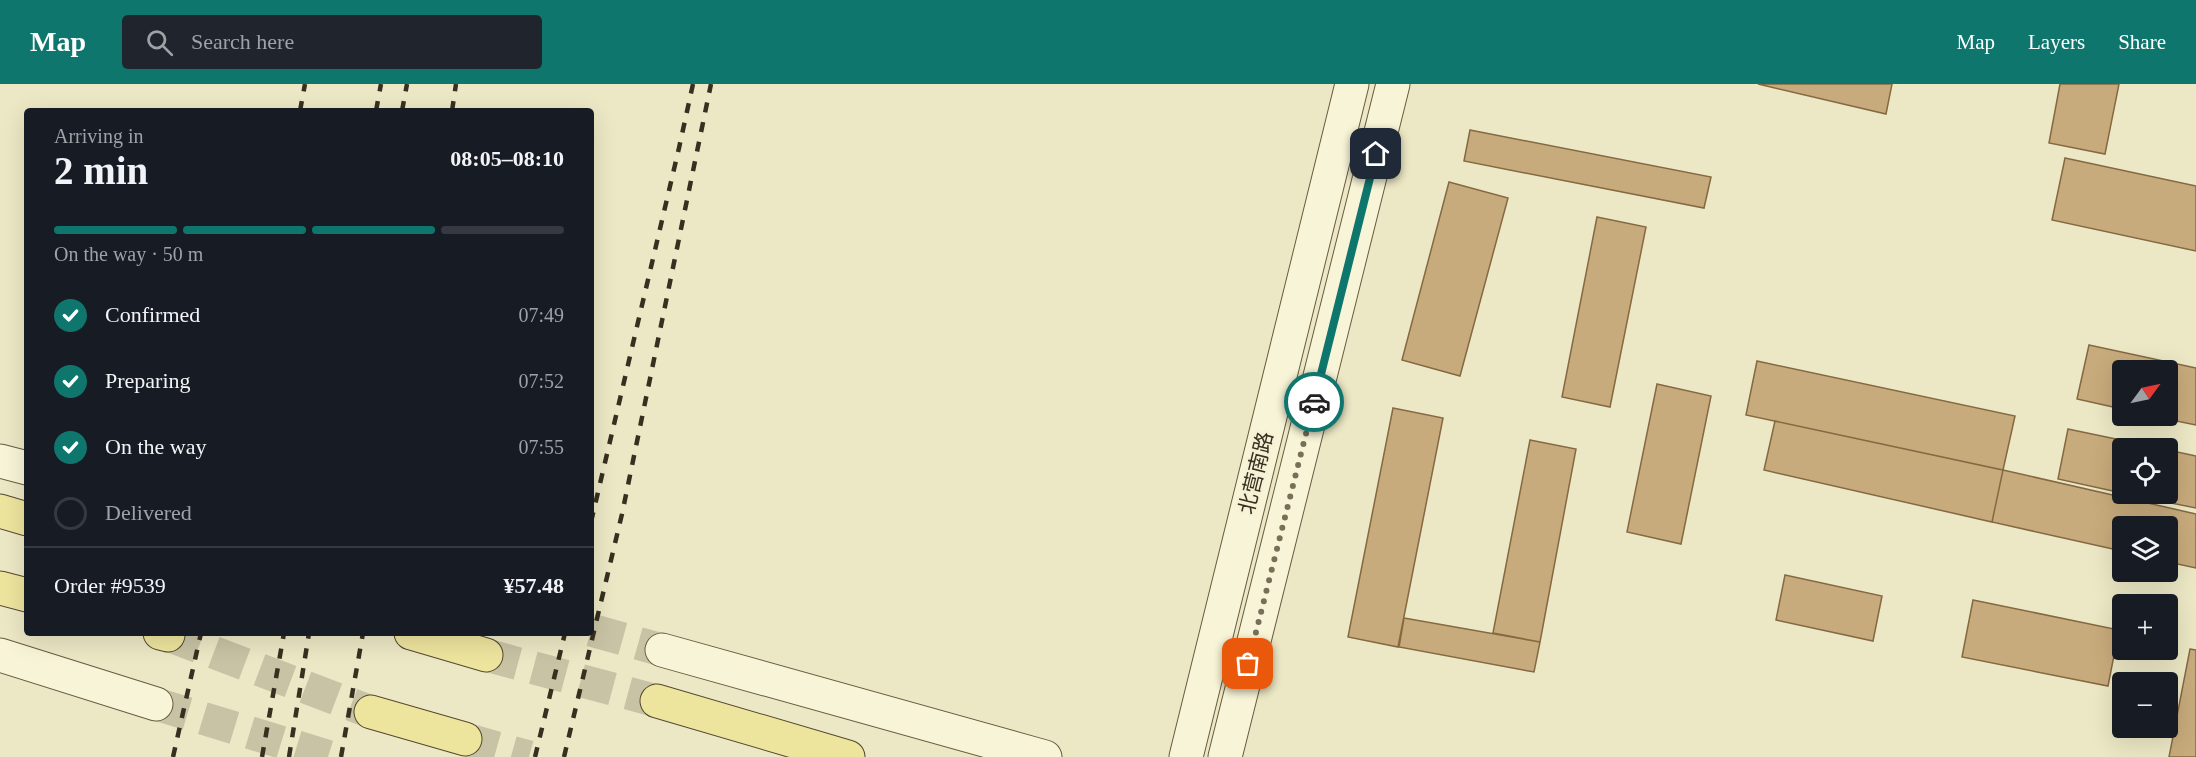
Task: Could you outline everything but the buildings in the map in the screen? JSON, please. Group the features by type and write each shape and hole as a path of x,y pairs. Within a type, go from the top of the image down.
{"main road":[{"path":"0,511 24,518"},
{"path":"0,588 24,594"},
{"path":"421,636 486,655"},
{"path":"657,702 848,757"},
{"path":"371,712 465,739"}],"street":[{"name":"北营南路","path":"1186,757 1352,84"},
{"name":"北营南路","path":"1225,757 1393,84"},
{"path":"0,460 24,467"},
{"path":"662,650 1045,757"},
{"path":"0,655 156,704"}],"tunnel":[{"path":"594,631 662,650"},
{"path":"171,636 371,712"},
{"path":"486,655 657,701"},
{"path":"156,704 330,757"},
{"path":"465,739 529,757"}],"railway":[{"path":"301,108 305,84"},
{"path":"377,108 381,84"},
{"path":"403,108 407,84"},
{"path":"452,108 456,84"},
{"path":"594,509 693,84"},
{"path":"594,631 622,514 711,84"},
{"path":"173,757 200,636"},
{"path":"262,757 283,636"},
{"path":"289,757 309,636"},
{"path":"341,757 362,636"},
{"path":"535,757 564,636"},
{"path":"564,757 593,636"}],"way so far":[{"path":"1248,664 1314,402"}],"route":[{"path":"1314,402 1376,154"}]}
